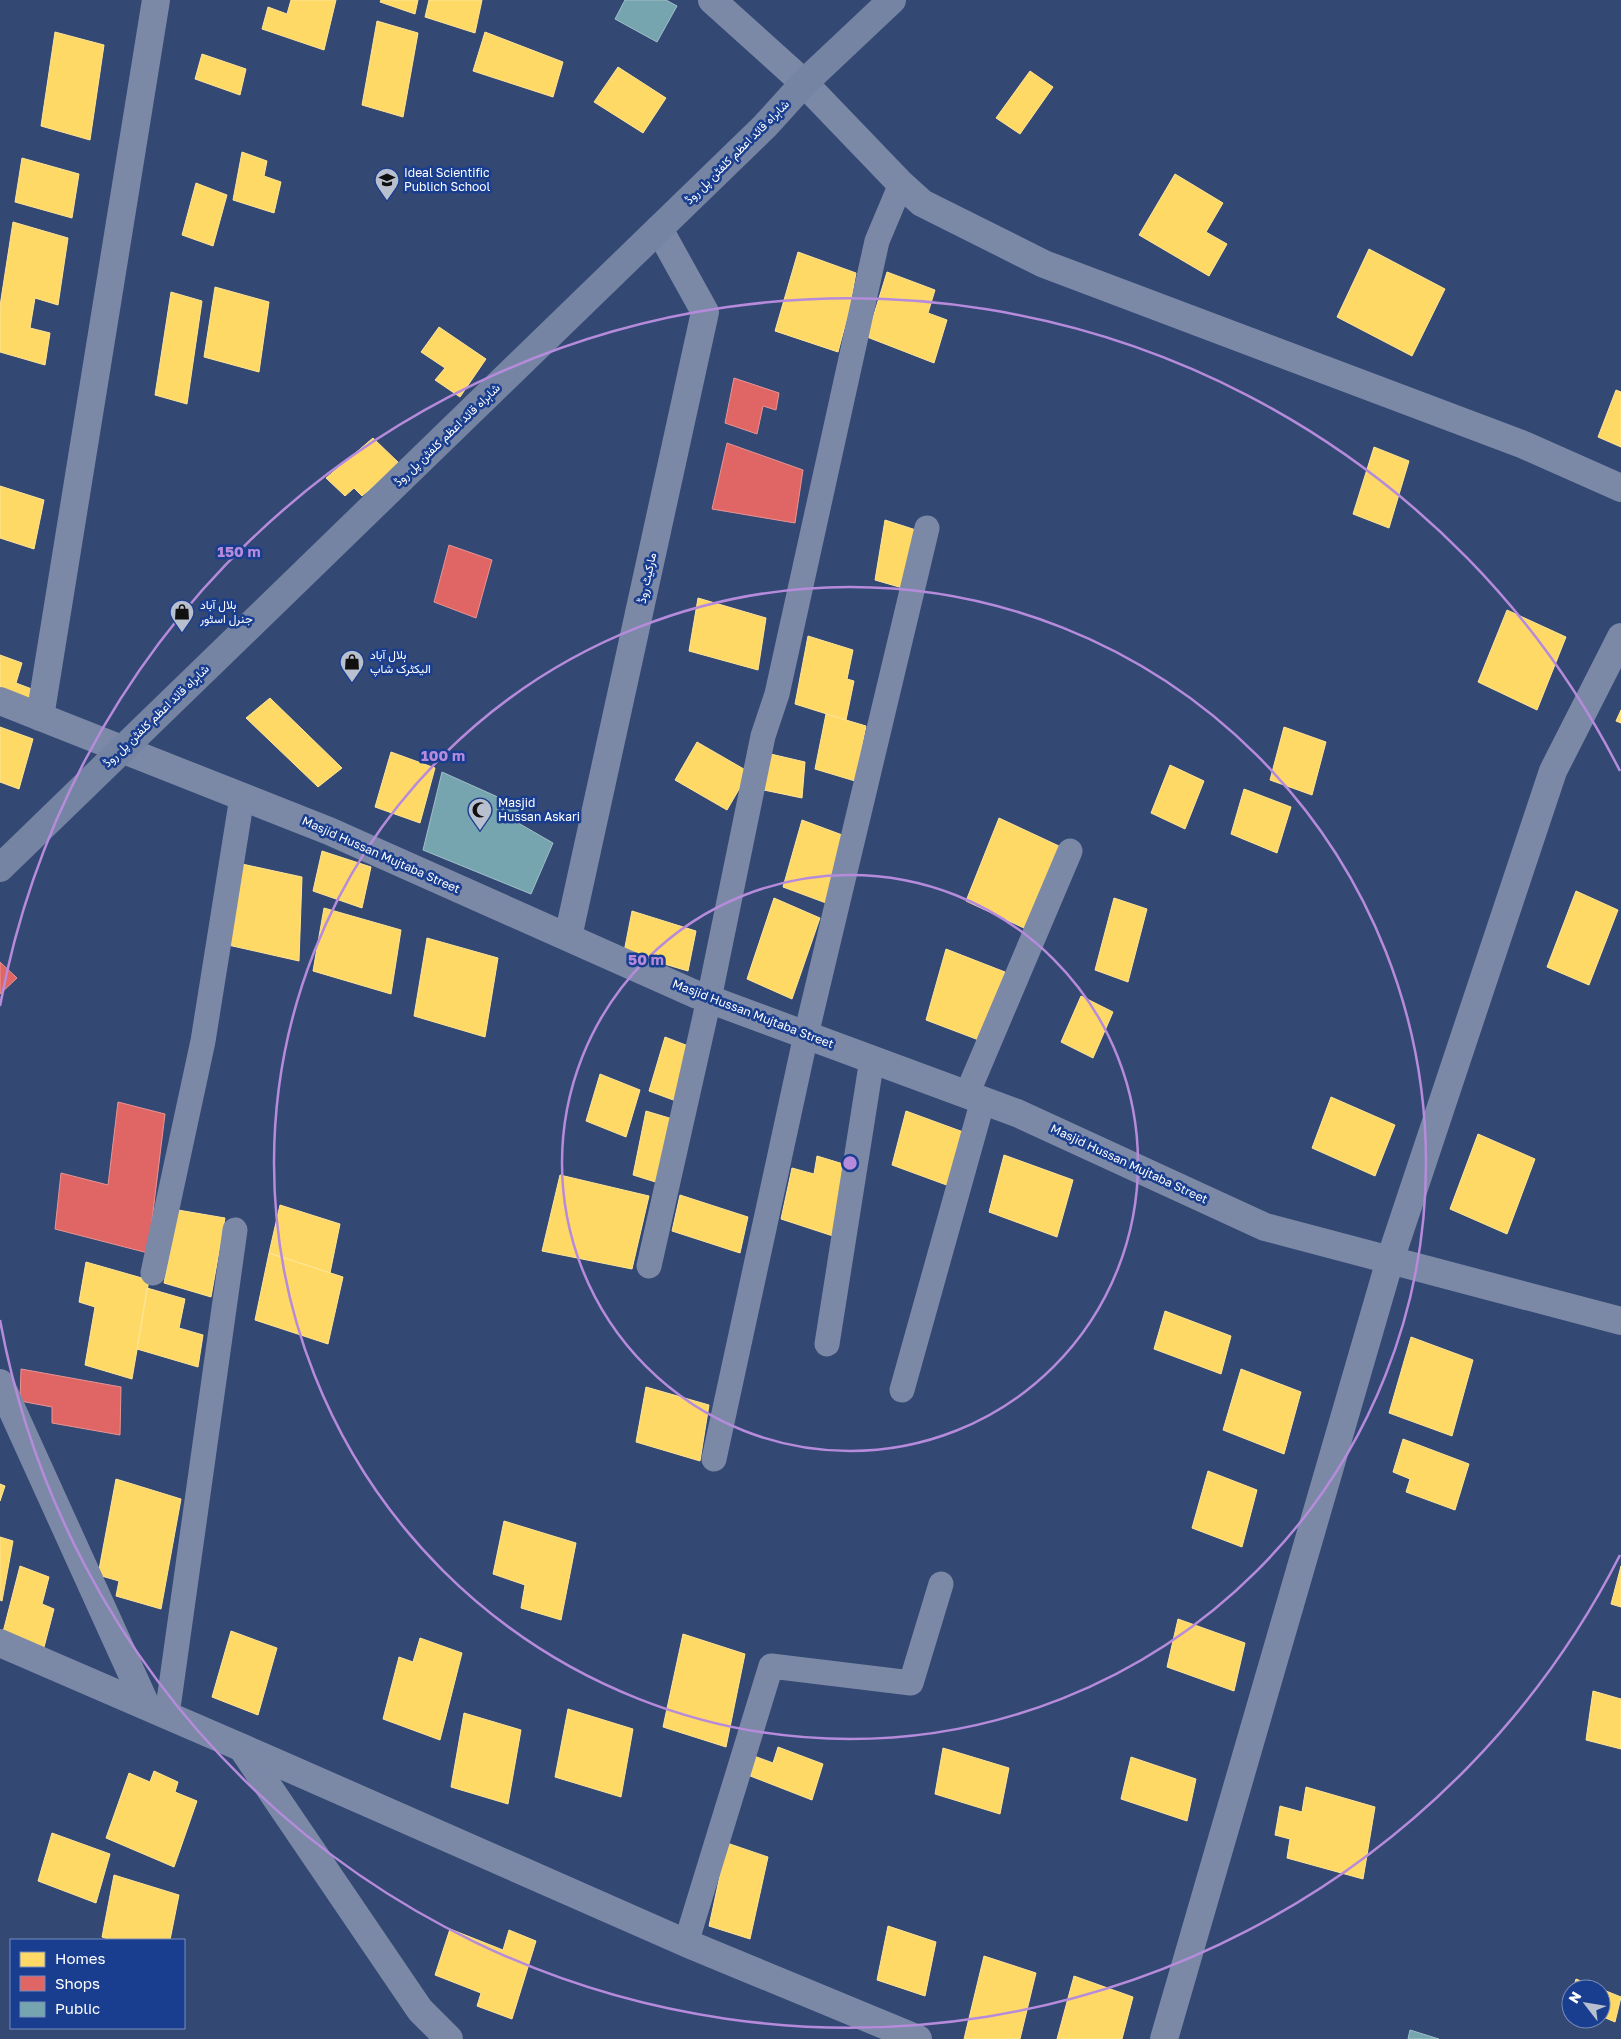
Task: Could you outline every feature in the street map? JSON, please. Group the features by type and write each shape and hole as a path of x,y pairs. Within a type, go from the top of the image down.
{"highway":[{"name":"شاہراہ قائد اعظم کلفٹن پل روڈ","path":"0,868 765,126 804,83 892,0"}],"street":[{"path":"40,717 156,0"},
{"path":"712,0 804,83 901,184 922,203 1044,264 1524,446 1621,488"},
{"path":"649,1266 709,999 762,736 777,694 877,241 901,184"},
{"name":"مارکیٹ روڈ","path":"568,937 705,312 659,229"},
{"path":"714,1459 806,1035 927,528"},
{"path":"1164,2039 1390,1260 1553,771 1621,637"},
{"name":"Masjid Hussan Mujtaba Street","path":"0,701 330,831 709,999 1017,1113 1265,1227 1621,1322"},
{"path":"153,1274 203,1041 242,796"},
{"path":"902,1390 975,1097 1070,851"},
{"path":"827,1344 872,1059"},
{"path":"156,1710 235,1230"},
{"path":"0,1383 156,1710"},
{"path":"686,1943 770,1666 910,1683 941,1584"},
{"path":"0,1643 686,1943 918,2039"},
{"path":"242,1748 420,2010 450,2039"}],"building: Homes":[{"path":"291,0 336,0 324,50 262,29 268,7 287,14"},
{"path":"381,0 418,0 415,14 380,2"},
{"path":"429,0 482,0 475,33 425,17"},
{"path":"377,21 418,33 403,117 362,105"},
{"path":"55,32 104,45 90,140 41,126"},
{"path":"485,32 563,62 553,97 473,71"},
{"path":"202,54 246,69 240,95 195,79"},
{"path":"618,67 666,98 643,133 594,102"},
{"path":"1030,71 1053,87 1020,134 996,118"},
{"path":"242,152 267,161 264,176 281,182 274,213 233,200"},
{"path":"22,158 79,174 72,218 15,202"},
{"path":"1175,174 1223,203 1206,232 1227,244 1209,276 1139,235"},
{"path":"196,183 227,195 213,246 182,235"},
{"path":"13,222 68,238 58,305 35,298 30,328 50,333 45,365 0,352 0,306"},
{"path":"1369,249 1445,289 1412,356 1337,317"},
{"path":"798,252 856,273 849,311 838,352 775,331"},
{"path":"887,272 935,290 928,313 947,320 934,363 867,337"},
{"path":"215,287 269,302 259,372 204,357"},
{"path":"171,292 202,301 187,404 155,395"},
{"path":"439,327 486,359 460,397 435,380 445,368 421,352"},
{"path":"1616,390 1621,392 1621,447 1598,437"},
{"path":"373,438 400,464 362,496 354,488 345,496 326,478"},
{"path":"1374,447 1409,461 1389,528 1353,514"},
{"path":"0,486 44,500 34,549 0,538"},
{"path":"885,520 916,530 906,589 875,580"},
{"path":"698,598 766,618 758,670 689,651"},
{"path":"1507,610 1566,637 1537,710 1478,682"},
{"path":"808,636 853,650 847,679 854,681 846,720 795,704"},
{"path":"0,655 22,663 16,683 37,691 32,709 0,697"},
{"path":"270,698 342,768 318,787 246,718"},
{"path":"1621,710 1621,723 1616,721"},
{"path":"826,714 866,726 855,781 815,769"},
{"path":"0,727 33,739 19,789 0,782"},
{"path":"1284,727 1326,742 1312,795 1270,780"},
{"path":"697,742 749,772 727,810 675,780"},
{"path":"391,752 435,768 420,823 375,807"},
{"path":"762,752 805,762 802,798 759,789"},
{"path":"1170,765 1204,781 1185,829 1151,813"},
{"path":"1244,789 1291,807 1277,853 1231,834"},
{"path":"999,818 1059,846 1026,929 966,901"},
{"path":"802,820 845,836 826,903 783,887"},
{"path":"322,851 371,867 362,908 313,891"},
{"path":"242,864 302,877 299,961 228,945"},
{"path":"1576,891 1618,910 1589,985 1547,967"},
{"path":"774,898 820,918 792,999 747,979"},
{"path":"1114,898 1147,909 1128,982 1095,970"},
{"path":"324,908 401,930 391,994 313,971"},
{"path":"632,911 696,931 688,971 624,952"},
{"path":"427,938 498,958 485,1037 414,1016"},
{"path":"946,949 1005,972 984,1042 926,1020"},
{"path":"1081,996 1113,1012 1093,1058 1061,1042"},
{"path":"665,1037 691,1047 676,1101 649,1091"},
{"path":"600,1074 640,1090 626,1137 586,1121"},
{"path":"1331,1097 1395,1125 1375,1176 1312,1148"},
{"path":"646,1111 676,1120 662,1184 633,1175"},
{"path":"906,1111 966,1133 952,1187 892,1165"},
{"path":"1478,1134 1535,1159 1507,1234 1450,1209"},
{"path":"1004,1155 1073,1180 1057,1237 989,1212"},
{"path":"817,1156 850,1166 836,1237 781,1219 792,1168 814,1174"},
{"path":"560,1175 649,1196 632,1269 542,1251"},
{"path":"680,1195 748,1217 740,1253 672,1231"},
{"path":"280,1205 340,1224 330,1273 269,1253"},
{"path":"178,1210 225,1218 211,1297 164,1283"},
{"path":"269,1253 343,1277 328,1344 255,1320"},
{"path":"86,1262 149,1280 132,1379 85,1365 95,1307 79,1302"},
{"path":"147,1288 185,1299 179,1328 203,1335 198,1367 137,1349"},
{"path":"1165,1311 1231,1336 1221,1374 1154,1349"},
{"path":"1411,1337 1473,1360 1452,1436 1389,1413"},
{"path":"1241,1369 1301,1392 1284,1454 1223,1430"},
{"path":"646,1387 709,1405 700,1461 636,1442"},
{"path":"1403,1439 1469,1464 1455,1510 1406,1492 1410,1479 1393,1472"},
{"path":"1208,1471 1257,1490 1242,1547 1192,1528"},
{"path":"116,1479 181,1499 161,1609 116,1596 119,1581 98,1575"},
{"path":"0,1484 5,1486 0,1501"},
{"path":"504,1521 576,1543 561,1620 521,1608 525,1585 493,1574"},
{"path":"0,1537 13,1541 2,1601 0,1600"},
{"path":"20,1566 49,1577 42,1604 54,1609 43,1651 2,1636"},
{"path":"1621,1566 1621,1607 1611,1604"},
{"path":"1178,1619 1245,1643 1234,1691 1167,1667"},
{"path":"231,1631 277,1648 258,1715 212,1697"},
{"path":"683,1634 745,1654 726,1747 663,1727"},
{"path":"420,1638 462,1653 440,1740 383,1719 399,1657 413,1662"},
{"path":"1593,1691 1621,1699 1621,1749 1586,1740"},
{"path":"568,1709 633,1729 621,1797 555,1777"},
{"path":"464,1713 521,1730 508,1804 451,1787"},
{"path":"778,1747 823,1764 812,1800 740,1772 746,1753 773,1763"},
{"path":"943,1748 1009,1768 1000,1814 935,1794"},
{"path":"1131,1757 1196,1779 1187,1821 1121,1799"},
{"path":"154,1771 178,1782 175,1792 197,1801 174,1867 106,1838 129,1773 150,1782"},
{"path":"1306,1787 1375,1807 1363,1879 1287,1858 1290,1839 1275,1835 1280,1806 1302,1812"},
{"path":"52,1833 110,1854 96,1903 38,1881"},
{"path":"727,1843 768,1857 750,1939 709,1926"},
{"path":"114,1875 179,1895 170,1939 108,1939 102,1937"},
{"path":"888,1926 936,1942 925,1996 877,1980"},
{"path":"450,1929 503,1950 509,1930 536,1941 512,2019 477,2006 481,1993 435,1975"},
{"path":"984,1956 1036,1973 1020,2039 964,2039"},
{"path":"1074,1976 1133,1997 1122,2039 1057,2039"},
{"path":"1611,1993 1621,1997 1615,2022 1611,2020"}],"building: Shops":[{"path":"734,378 779,393 776,410 763,406 757,434 725,423"},
{"path":"727,443 803,470 795,523 712,509"},
{"path":"449,545 492,560 476,618 434,602"},
{"path":"0,962 17,978 0,994"},
{"path":"118,1102 165,1114 148,1253 55,1229 61,1173 108,1185"},
{"path":"21,1369 121,1387 120,1435 52,1423 52,1407 20,1401"}],"building: Public":[{"path":"625,0 666,0 677,6 657,42 615,19"},
{"name":"Masjid Hussan Askari","path":"442,772 520,807 513,820 553,843 531,894 423,850"},
{"path":"1410,2030 1439,2039 1408,2039"}],"place":[{"name":"Ideal Scientific Publich School","path":"387,201"},
{"name":"ہلال آباد جنرل اسٹور","path":"182,633"},
{"name":"ہلال آباد الیکٹرک شاپ","path":"352,683"},
{"name":"Masjid Hussan Askari","path":"480,831"}]}
